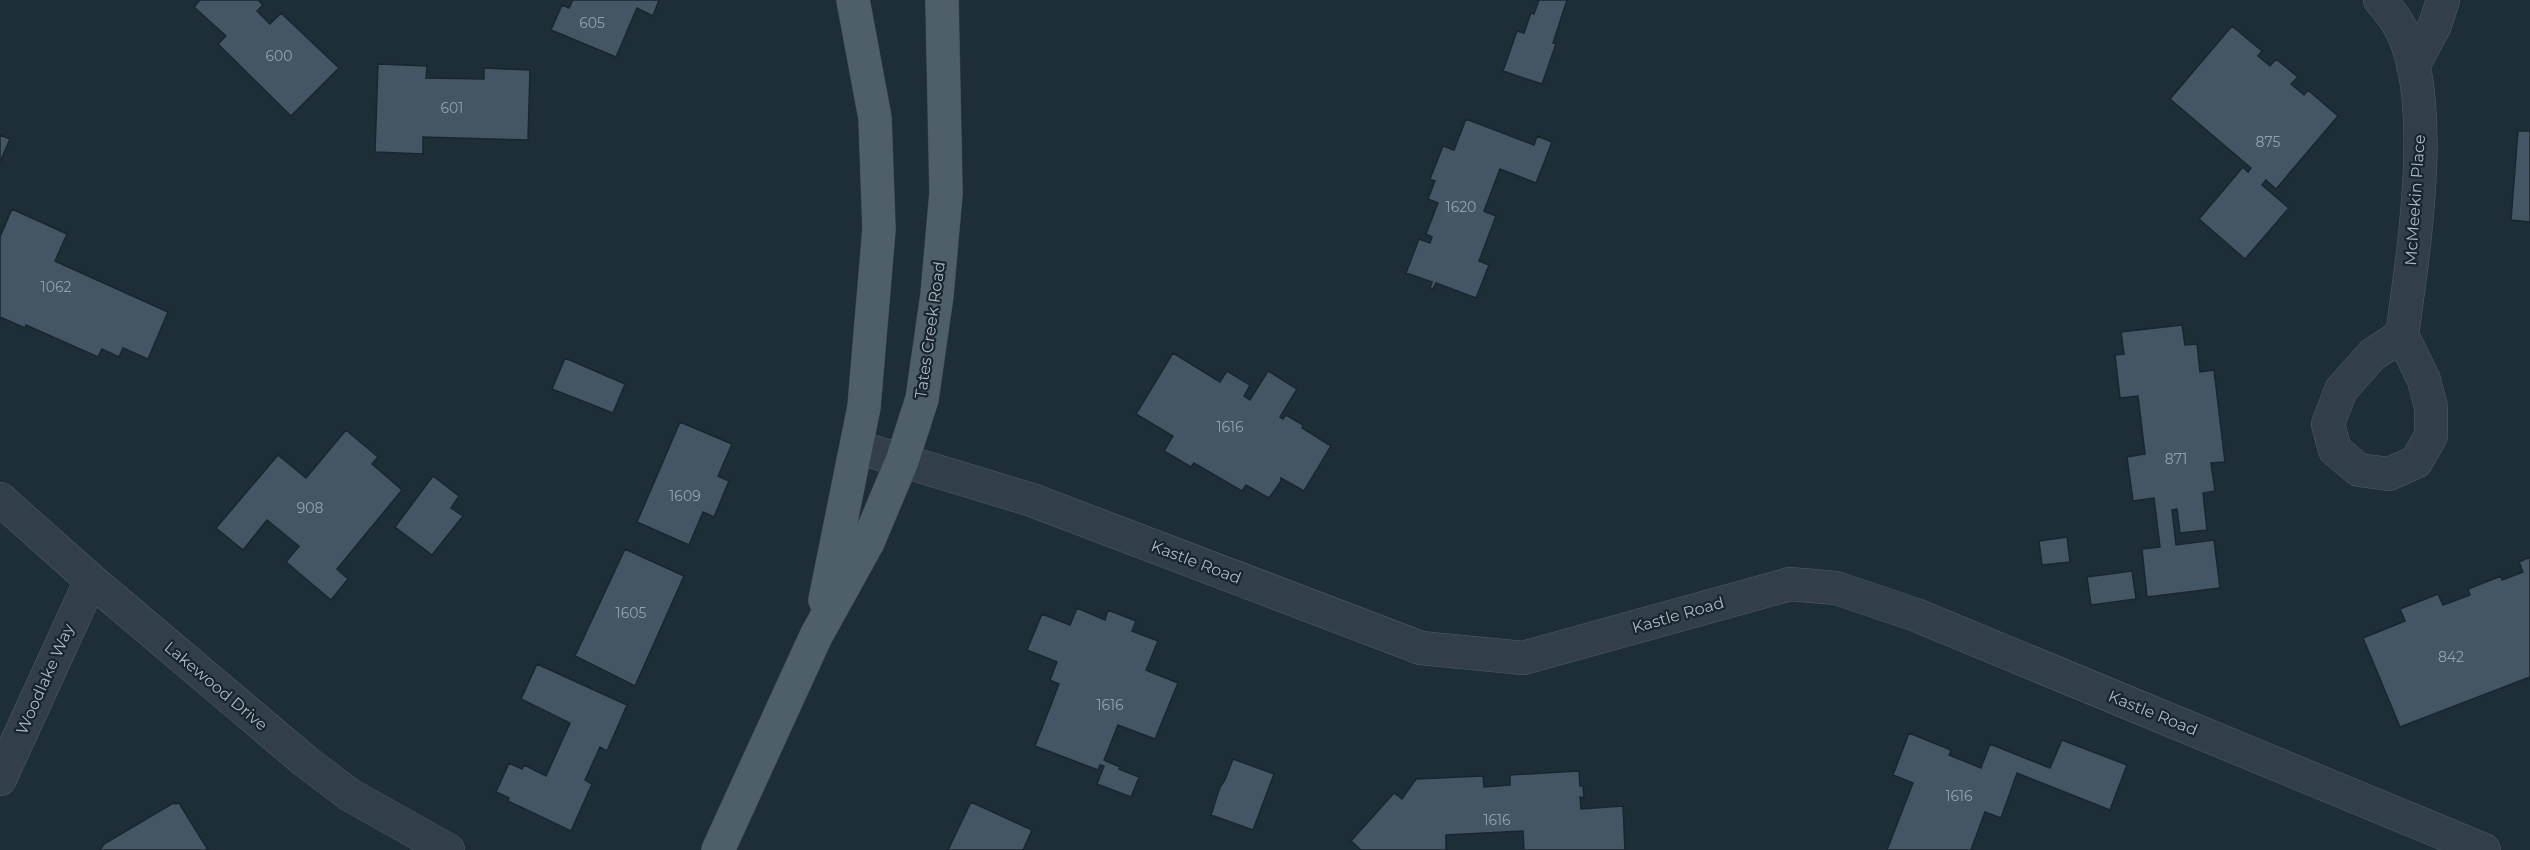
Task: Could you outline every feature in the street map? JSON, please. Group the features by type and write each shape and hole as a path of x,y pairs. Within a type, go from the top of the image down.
{"main road":[{"name":"Tates Creek Road","path":"816,636 857,447 872,340 879,229 874,118 853,0"},
{"name":"Tates Creek Road","path":"718,850 816,636 868,542 902,460 922,399 938,283 946,193 942,0"}],"street":[{"name":"McMeekin Place","path":"2380,0 2397,22 2413,66 2420,123 2419,173 2402,334"},
{"path":"2413,66 2435,25 2443,0"},
{"name":"Kastle Road","path":"857,447 1032,500 1421,648 1523,658 1790,584 1836,588 1916,615 2484,850"},
{"name":"Lakewood Drive","path":"0,499 91,580 305,761 350,795 448,850"},
{"name":"Woodlake Way","path":"0,779 91,580"}],"building":[{"path":"200,0 258,0 263,5 257,11 270,24 281,13 339,68 291,116 218,44 226,36 194,7"},
{"path":"573,0 659,0 653,16 637,8 616,57 551,30 562,5 569,8"},
{"path":"1539,0 1567,0 1553,43 1556,44 1542,84 1503,71 1517,31 1524,33 1531,13 1534,14"},
{"path":"2232,26 2262,51 2258,56 2270,66 2276,59 2298,77 2291,84 2304,95 2308,90 2338,116 2276,189 2266,180 2262,185 2289,208 2245,259 2199,219 2243,167 2248,172 2251,168 2170,99"},
{"path":"378,64 427,66 426,78 484,79 484,68 530,70 528,140 423,137 423,154 375,152"},
{"path":"1466,119 1534,145 1537,136 1552,142 1536,183 1500,169 1484,211 1496,216 1479,261 1489,265 1476,298 1436,283 1433,289 1430,288 1432,282 1406,273 1419,239 1430,243 1432,237 1426,234 1438,203 1428,199 1435,181 1430,179 1443,146 1454,150"},
{"path":"2518,131 2530,131 2530,222 2511,220"},
{"path":"0,135 10,139 0,162"},
{"path":"12,209 67,234 55,261 168,312 148,359 123,348 119,357 102,349 98,357 26,325 25,328 0,317 0,237"},
{"path":"2182,325 2185,345 2197,344 2200,372 2214,370 2225,462 2211,463 2215,491 2203,493 2207,530 2180,533 2177,509 2172,510 2176,545 2214,540 2220,588 2147,597 2142,549 2160,547 2154,498 2133,501 2127,457 2145,454 2138,396 2120,398 2115,355 2124,354 2121,332"},
{"path":"1173,353 1220,382 1227,371 1250,385 1244,396 1250,400 1268,371 1297,389 1280,417 1283,419 1286,415 1331,446 1304,491 1281,478 1269,498 1246,485 1242,491 1194,463 1191,467 1164,451 1173,436 1136,414"},
{"path":"565,358 625,384 613,413 552,389"},
{"path":"680,422 732,444 718,476 729,481 714,517 703,512 689,545 637,522"},
{"path":"346,430 378,457 372,464 402,490 337,569 348,579 331,600 286,562 299,546 267,520 243,550 216,528 278,455 306,478"},
{"path":"433,476 459,496 451,508 463,516 432,555 395,527"},
{"path":"2067,537 2070,562 2042,565 2039,541"},
{"path":"625,549 684,576 635,686 575,656"},
{"path":"2530,557 2530,677 2400,727 2363,638 2405,621 2400,609 2438,594 2443,605 2470,595 2468,589 2501,576 2502,580 2523,572 2519,562"},
{"path":"2132,571 2136,599 2091,605 2087,577"},
{"path":"1077,608 1105,620 1108,610 1136,621 1132,631 1158,641 1146,670 1178,683 1155,739 1118,725 1104,760 1139,777 1131,797 1097,784 1104,766 1100,765 1098,770 1035,746 1059,684 1050,680 1057,662 1027,650 1042,614 1070,625"},
{"path":"537,664 627,705 607,751 600,747 585,780 592,784 571,831 508,801 509,798 496,792 509,763 522,769 524,765 546,776 570,723 521,699"},
{"path":"1909,733 1951,750 1949,755 1981,768 1990,744 2050,768 2062,740 2127,765 2110,810 2017,773 2001,818 1985,812 1971,850 1887,850 1913,783 1893,775"},
{"path":"1233,759 1274,774 1253,830 1211,815 1220,787"},
{"path":"1579,771 1584,798 1580,797 1581,809 1623,806 1625,850 1524,850 1523,831 1446,835 1446,850 1361,850 1351,841 1394,793 1402,799 1416,779 1483,776 1484,787 1510,785 1510,775"},
{"path":"175,802 175,804 179,803 208,850 100,850 104,844"},
{"path":"971,802 1032,830 1023,850 948,850"}]}
